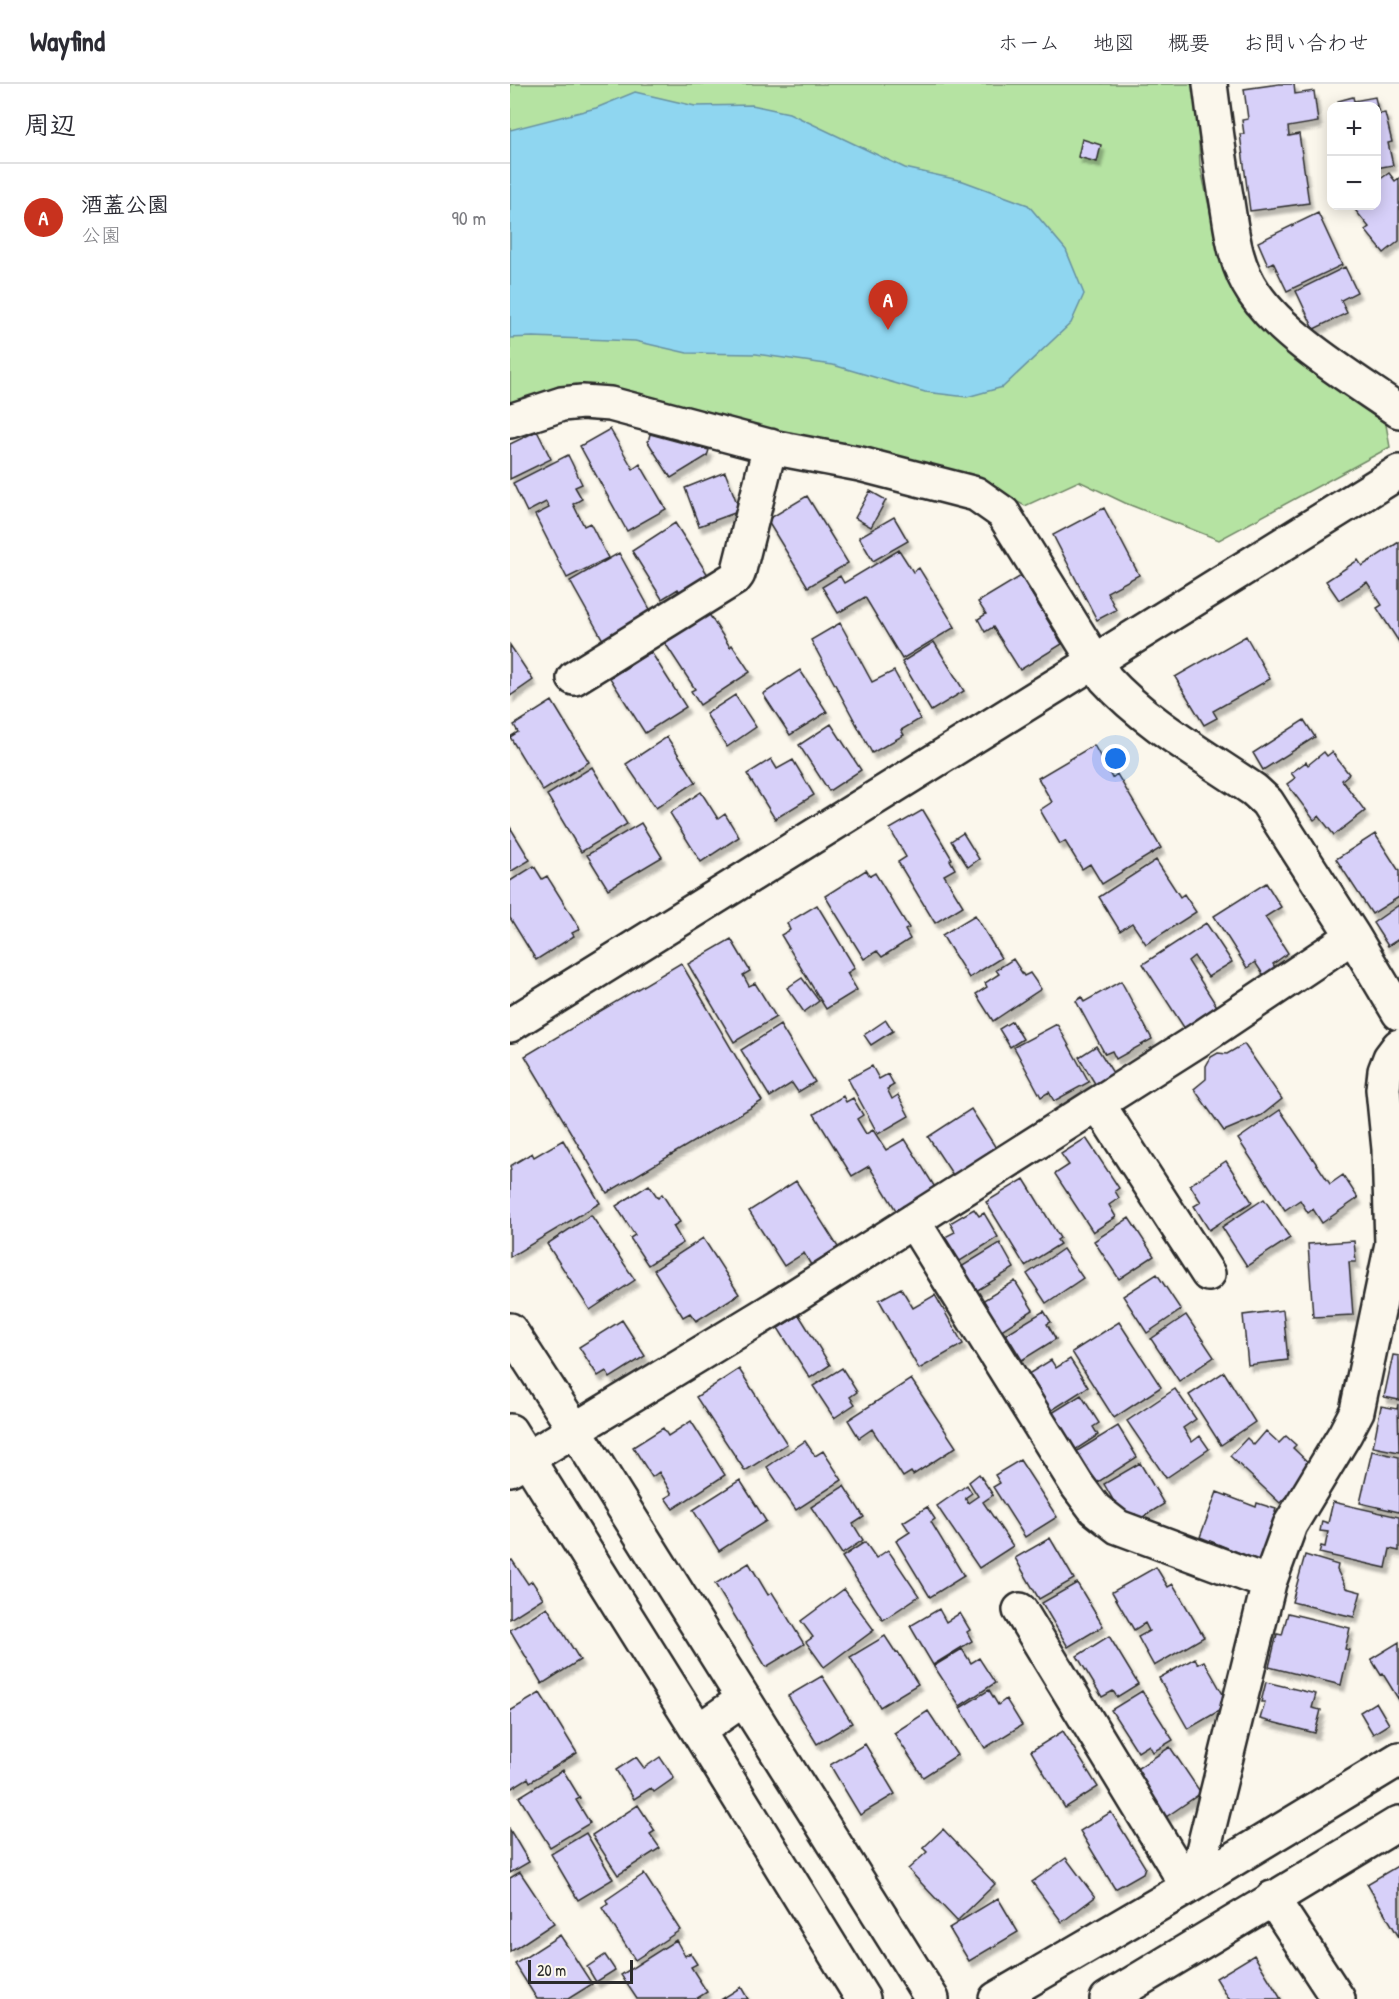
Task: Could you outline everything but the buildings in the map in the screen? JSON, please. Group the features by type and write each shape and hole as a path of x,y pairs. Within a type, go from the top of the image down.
{"street":[{"path":"1210,84 1220,162 1235,248 1248,283 1255,295 1293,334 1399,411"},
{"path":"510,421 562,404 582,402 610,404 770,446 860,464 976,494 1003,513 1106,679 1133,705 1254,790 1267,802 1353,936 1399,1013"},
{"path":"574,678 735,578 738,574 770,446"},
{"path":"510,1025 1399,472"},
{"path":"519,1464 784,1303 1237,1015 1353,936"},
{"path":"1191,1885 1269,1583 1290,1525 1357,1411 1392,1244 1389,1149 1383,1089 1385,1071 1390,1058 1399,1046"},
{"path":"1098,1104 1208,1274"},
{"path":"913,1221 1077,1485 1095,1509 1118,1527 1269,1583"},
{"path":"510,1330 932,1999"},
{"path":"510,1431 519,1464 698,1731 863,1999"},
{"path":"1020,1610 1191,1885"},
{"path":"698,1731 744,1699"},
{"path":"996,1999 1191,1885 1399,1759"},
{"path":"1107,1999 1399,1823"},
{"path":"1272,1898 1338,1999"}],"green space":[{"path":"510,84 1193,84 1197,104 1200,165 1217,243 1244,308 1286,352 1385,419 1390,447 1219,540 1125,503 1079,481 1025,506 969,476 764,431 647,397 589,390 510,407"}],"water":[{"path":"635,92 695,106 752,105 789,113 905,168 963,181 1028,205 1066,250 1084,294 1071,323 1003,387 967,397 925,392 833,365 756,354 687,353 635,341 510,338 510,130 596,108"}],"place":[{"name":"酒蓋公園","path":"888,330"}]}
